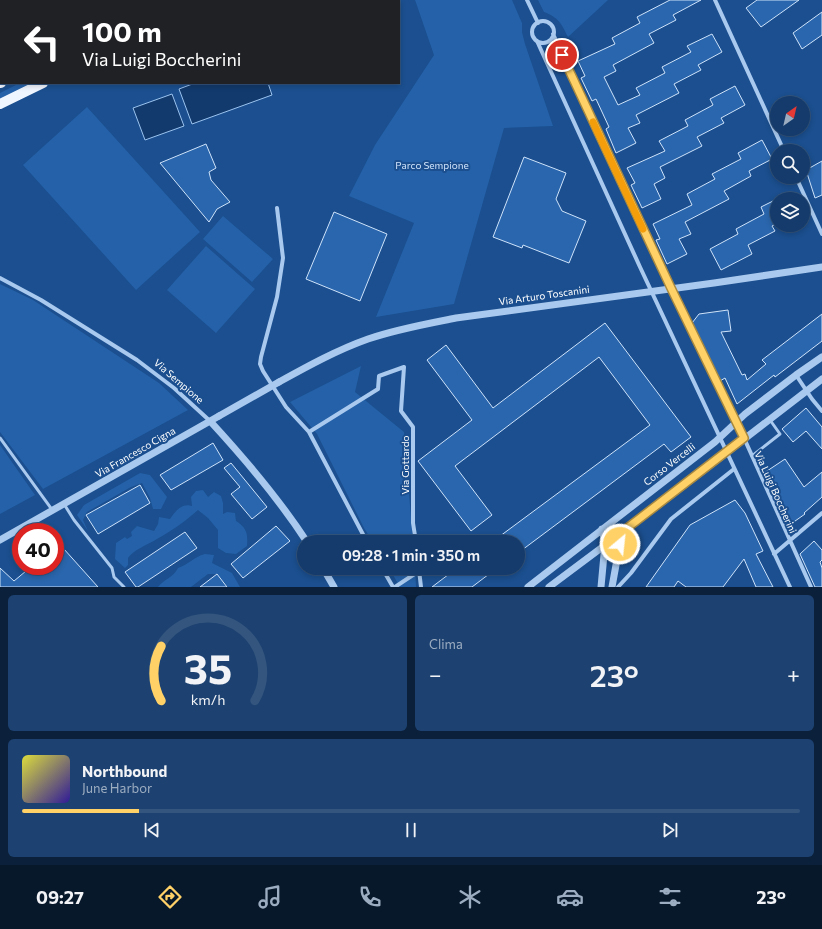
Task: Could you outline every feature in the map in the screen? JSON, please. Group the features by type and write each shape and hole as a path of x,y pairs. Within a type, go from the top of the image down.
{"main road":[{"path":"0,104 41,84"}],"street":[{"path":"527,0 538,23"},
{"path":"715,0 781,144"},
{"path":"537,42 543,43 548,41 553,34 550,25 544,22 538,23 533,27 532,34 719,438 790,587"},
{"name":"Via Luigi Boccherini","path":"553,34 671,288 744,438 811,587"},
{"path":"799,184 822,234"},
{"path":"277,208 283,258 277,297 260,364 286,407 309,432 363,535"},
{"name":"Via Arturo Toscanini","path":"279,382 310,364 340,350 368,339 417,326 456,318 822,266"},
{"name":"Via Sempione","path":"0,278 51,305 137,360 166,382 210,421 266,486 302,535"},
{"name":"Corso Vercelli","path":"528,587 719,438 736,422 796,375 822,357"},
{"name":"Via Gottardo","path":"309,432 378,389 379,376 404,367 401,411 413,427 415,535"},
{"path":"796,375 822,411"},
{"path":"549,587 822,379"},
{"name":"Via Francesco Cigna","path":"0,540 279,382"},
{"path":"618,587 674,516 734,469"},
{"path":"774,554 822,514"},
{"path":"601,587 605,544 602,529"},
{"path":"612,587 622,532"},
{"path":"327,575 334,587"},
{"path":"386,575 394,587 411,575"},
{"path":"420,575 421,587"}],"lane":[{"path":"752,456 780,434 769,419"},
{"path":"0,438 53,510"},
{"path":"64,504 74,520 112,568 114,577 124,587"}],"green space":[{"name":"Parco Sempione","path":"415,0 512,0 522,23 522,32 525,44 553,126 504,128 454,304 376,317 414,223 349,196 375,145 434,55"},
{"path":"538,0 608,0 568,37 559,22 553,16 544,12"},
{"path":"18,84 34,84 0,100 0,93"},
{"path":"87,107 200,232 136,290 23,165"},
{"path":"223,216 273,259 252,282 203,239"},
{"path":"206,246 255,289 216,333 167,290"},
{"path":"0,284 33,300 159,383 188,410 43,489 0,432"},
{"path":"361,366 355,392 404,432 412,535 368,535 317,434 290,402"},
{"path":"0,445 35,495 0,514"},
{"path":"140,473 150,475 167,497 161,509 153,509 150,498 142,483 131,487 87,512 83,520 88,531 77,515 84,505"},
{"path":"203,490 208,497 214,492 221,496 223,503 223,514 227,512 235,513 236,521 245,529 247,546 236,554 226,553 218,548 218,530 208,518 198,510 173,529 134,552 128,558 128,565 125,568 115,559 116,543 125,537 127,539 132,536 131,532 137,526 154,531 158,524 159,517 170,519 182,507 188,505 192,506 191,497 196,491"},
{"path":"205,554 214,555 212,563 232,573 240,587 228,587 217,574 208,574 191,587 158,587 174,574 178,568"},
{"path":"393,575 415,575 416,587 400,587"}],"shaded area":[{"path":"192,84 268,84 272,95 192,124 179,89"},
{"path":"172,94 184,126 145,140 133,108"}],"building":[{"path":"670,0 701,0 673,15 676,20 649,34 654,43 613,65 616,71 604,77 618,105 640,95 636,88 665,73 662,67 691,52 687,46 712,34 722,52 698,65 701,70 674,84 679,93 636,115 640,123 628,128 636,143 616,153 606,129 609,127 596,99 592,101 581,78 585,76 578,61 615,44 612,38 640,23 637,17"},
{"path":"757,0 799,0 761,27 746,8"},
{"path":"822,12 822,35 802,49 793,33"},
{"path":"735,86 745,105 721,118 724,123 697,137 702,146 660,167 665,178 654,184 661,199 642,208 631,185 635,183 627,168 665,151 659,141 688,126 685,120 713,105 710,99"},
{"path":"762,140 770,155 770,160 749,171 751,176 724,191 729,199 685,222 691,234 679,239 687,254 667,264 656,240 660,239 653,224 692,205 687,194 715,179 712,174 741,159 738,153"},
{"path":"206,144 216,168 209,172 211,180 230,202 217,209 209,222 160,163"},
{"path":"524,157 566,173 556,199 562,211 586,221 569,263 523,245 522,248 493,237"},
{"path":"822,161 822,195 815,198 810,182 810,168"},
{"path":"770,202 770,232 773,232 748,245 752,254 721,270 710,249 738,234 736,229 764,214 761,207"},
{"path":"334,212 387,234 360,301 306,279"},
{"path":"728,310 731,331 721,332 742,375 745,374 747,380 766,364 762,360 822,314 822,341 775,377 774,375 737,404 725,378 720,381 692,323 699,314"},
{"path":"605,323 691,437 671,452 664,444 525,548 525,535 501,535 650,425 599,357 455,466 492,515 471,531 418,461 472,420 427,360 446,345 493,408"},
{"path":"806,408 822,427 822,449 806,431 793,442 782,429"},
{"path":"213,443 223,460 171,490 160,475"},
{"path":"785,459 804,487 822,472 822,497 804,513 805,514 788,526 764,473"},
{"path":"231,463 267,507 252,519 231,494 240,487 224,468"},
{"path":"140,485 150,503 98,534 86,515"},
{"path":"735,500 745,513 763,551 756,554 773,587 756,587 744,559 723,587 686,587 678,581 674,587 646,587 690,525"},
{"path":"276,526 290,541 243,578 231,564"},
{"path":"185,532 197,548 136,587 125,572"},
{"path":"814,541 822,550 822,560 820,562 822,568 822,587 815,587 800,554"},
{"path":"64,549 98,587 0,587 0,568 14,581 21,575 64,575"},
{"path":"217,574 227,587 200,587"},
{"path":"448,575 488,575 472,587 432,587"}],"slow traffic":[{"path":"593,122 643,229"}],"route":[{"path":"562,55 671,288 744,438 622,532 620,544"}]}
